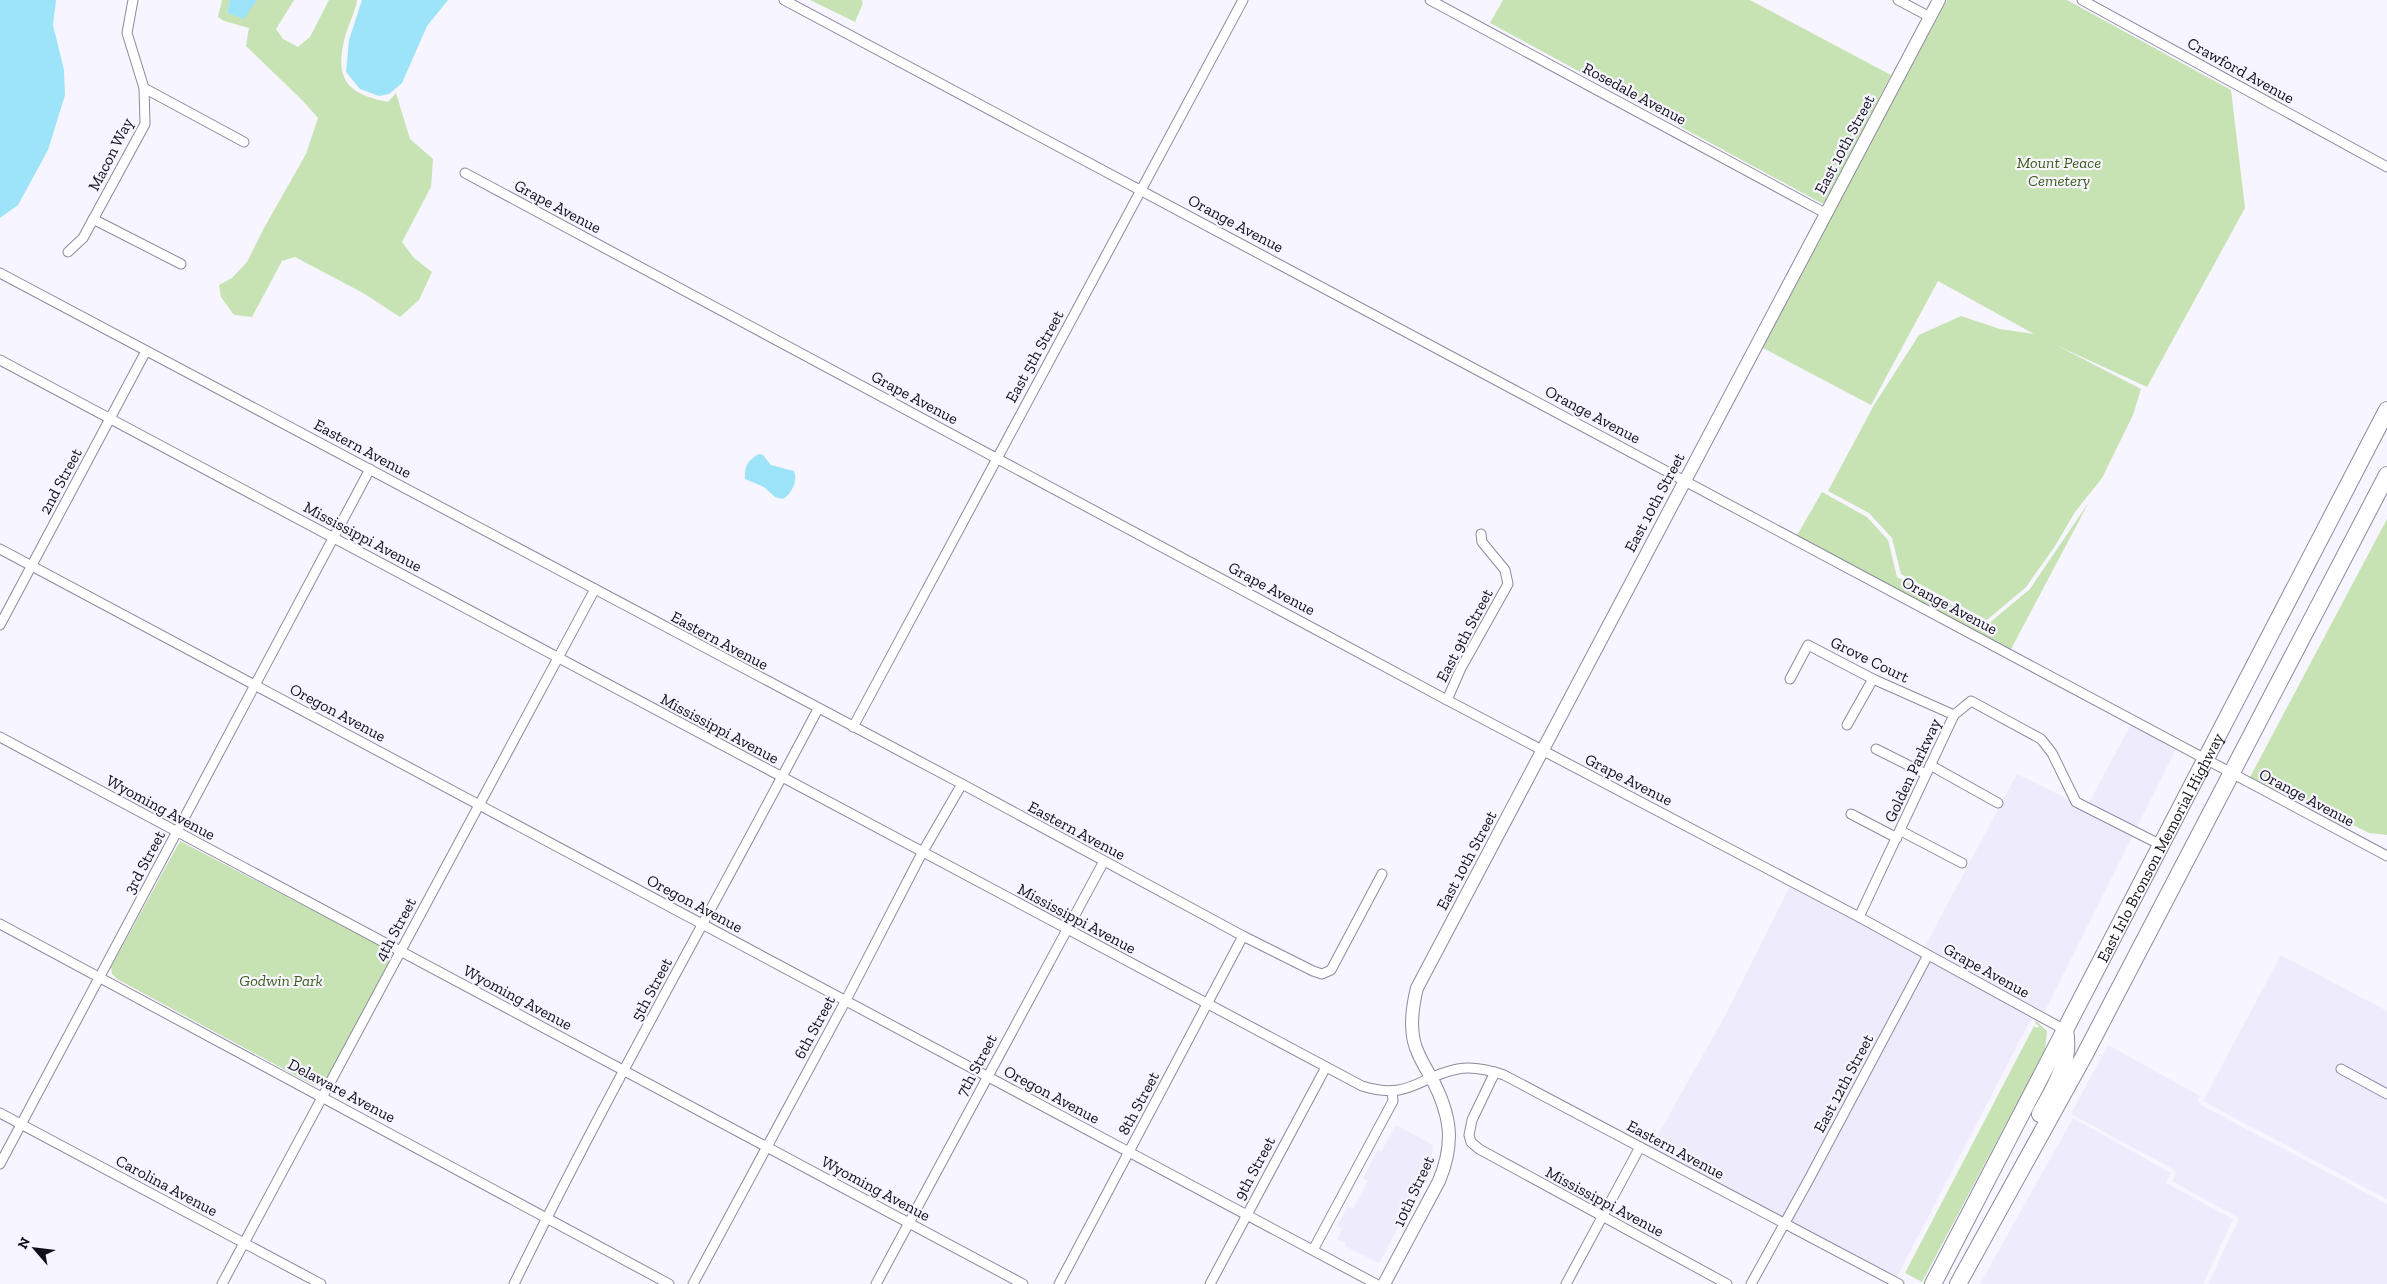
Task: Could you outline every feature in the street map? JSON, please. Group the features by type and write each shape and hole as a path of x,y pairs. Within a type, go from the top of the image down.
{"highway":[{"name":"East Irlo Bronson Memorial Highway","path":"1934,1284 1988,1176 2387,410"},
{"name":"East Irlo Bronson Memorial Highway","path":"1958,1284 2084,1056 2387,475"},
{"path":"2007,1193 2009,1171 2065,1064 2068,1049 2065,1030"},
{"path":"1943,1284 1993,1190 1988,1176"}],"street":[{"name":"Macon Way","path":"68,252 83,238 145,124 144,88 127,33 132,0"},
{"name":"Orange Avenue","path":"784,0 2387,856"},
{"name":"East 5th Street","path":"853,727 996,457 1243,0"},
{"name":"Rosedale Avenue","path":"1430,0 1825,213"},
{"path":"1898,0 1930,17"},
{"name":"East 10th Street","path":"1412,1023 1415,996 1424,972 1939,0"},
{"name":"Crawford Avenue","path":"2082,0 2387,167"},
{"path":"144,88 244,142"},
{"name":"Grape Avenue","path":"465,173 1447,700 1859,917 2065,1030"},
{"path":"93,219 181,264"},
{"name":"Eastern Avenue","path":"0,273 1313,972 1322,974 1331,970 1382,874"},
{"name":"2nd Street","path":"0,625 146,351"},
{"name":"Mississippi Avenue","path":"0,360 1066,930 1362,1086 1392,1091 1412,1088 1432,1079"},
{"name":"3rd Street","path":"0,1164 335,538 370,469"},
{"name":"East 9th Street","path":"1447,700 1460,668 1508,584 1505,570 1482,542 1482,534"},
{"name":"Oregon Avenue","path":"0,549 1376,1284"},
{"name":"4th Street","path":"222,1284 594,589"},
{"name":"Grove Court","path":"1790,679 1808,645 1873,679 1954,715"},
{"path":"1847,725 1873,679"},
{"name":"Golden Parkway","path":"1859,917 1954,715 1971,701 2041,739 2052,754 2076,802 2161,845"},
{"name":"5th Street","path":"514,1284 547,1217 818,709"},
{"name":"Wyoming Avenue","path":"0,737 1023,1284"},
{"path":"1876,749 1926,774"},
{"path":"1930,765 1998,803"},
{"name":"6th Street","path":"693,1284 846,1000 922,852 962,784"},
{"path":"1851,814 1962,863"},
{"name":"7th Street","path":"876,1284 1104,861"},
{"name":"Delaware Avenue","path":"0,924 547,1217 668,1284"},
{"name":"8th Street","path":"1059,1284 1243,936"},
{"name":"East 12th Street","path":"1751,1284 1928,955"},
{"name":"10th Street","path":"1384,1284 1446,1165 1450,1146 1450,1130 1447,1116 1432,1079 1415,1047 1412,1023"},
{"name":"9th Street","path":"1210,1284 1326,1067"},
{"name":"Eastern Avenue","path":"1432,1079 1458,1069 1495,1072 1899,1284"},
{"path":"2341,1069 2387,1094"},
{"name":"Mississippi Avenue","path":"1495,1072 1472,1120 1469,1135 1471,1142 1484,1153 1727,1284"},
{"path":"1313,1250 1393,1101 1392,1091"},
{"name":"Carolina Avenue","path":"0,1113 321,1284"},
{"path":"1566,1284 1640,1147"}],"shaded area":[{"path":"2135,717 2180,741 2041,1019 2035,1017 2031,1019 1897,1277 1651,1147 1725,1016 1793,880 1924,948 2017,774 2086,808"},
{"path":"2281,955 2387,1011 2387,1199 2203,1101"},
{"path":"2108,1045 2200,1096 2198,1100 2201,1105 2387,1204 2387,1284 2208,1284 2238,1221 2237,1217 2172,1181 2176,1174 2173,1169 2071,1114"},
{"path":"2073,1118 2171,1173 2166,1183 2233,1219 2203,1284 1980,1284"},
{"path":"1396,1125 1433,1145 1430,1166 1379,1263 1345,1246 1346,1243 1337,1239 1342,1229 1337,1226 1348,1206 1353,1209 1368,1181 1363,1178 1378,1150 1381,1152"}],"green space":[{"path":"222,0 230,0 227,13 243,18 257,0 294,0 276,29 283,39 298,47 310,37 329,0 357,0 346,32 342,52 341,64 343,74 353,89 374,99 388,102 396,93 410,139 433,159 431,187 402,242 414,258 432,272 419,300 400,317 363,293 295,257 282,261 252,317 234,315 221,297 219,285 232,278 247,262 306,154 318,118 246,46 249,28 224,21 218,17"},
{"path":"810,0 862,0 863,3 855,22"},
{"path":"1503,0 1750,0 1891,75 1828,199 1823,204 1490,23"},
{"name":"Mount Peace Cemetery","path":"1947,0 2067,0 2231,90 2245,208 2147,387 2056,345 2141,389 2133,415 2102,478 2075,512 2055,546 2026,587 1987,620 1901,574 1892,538 1869,513 1828,491 1874,405 1919,335 1961,316 2000,329 2034,334 1938,281 1871,405 1761,347"},
{"path":"1822,492 1867,517 1888,540 1897,577 1988,624 2030,589 2089,502 2010,651 1796,537"},
{"path":"2387,519 2387,835 2369,833 2315,806 2249,779"},
{"name":"Godwin Park","path":"180,841 387,949 390,960 325,1083 318,1086 313,1085 117,979 112,974 111,967"},
{"path":"2036,1021 2047,1031 2045,1050 1922,1282 1905,1273 2034,1026 2037,1028 2039,1026 2035,1023"}],"water":[{"path":"0,0 56,0 53,25 64,70 65,95 48,150 18,205 0,218"},
{"path":"230,0 257,0 244,19 227,13"},
{"path":"362,0 448,0 427,26 402,83 389,94 379,96 360,89 346,72 349,40"},
{"path":"759,454 763,455 771,465 794,471 795,479 793,486 783,499 775,497 764,487 745,479 745,470 748,464"}]}
